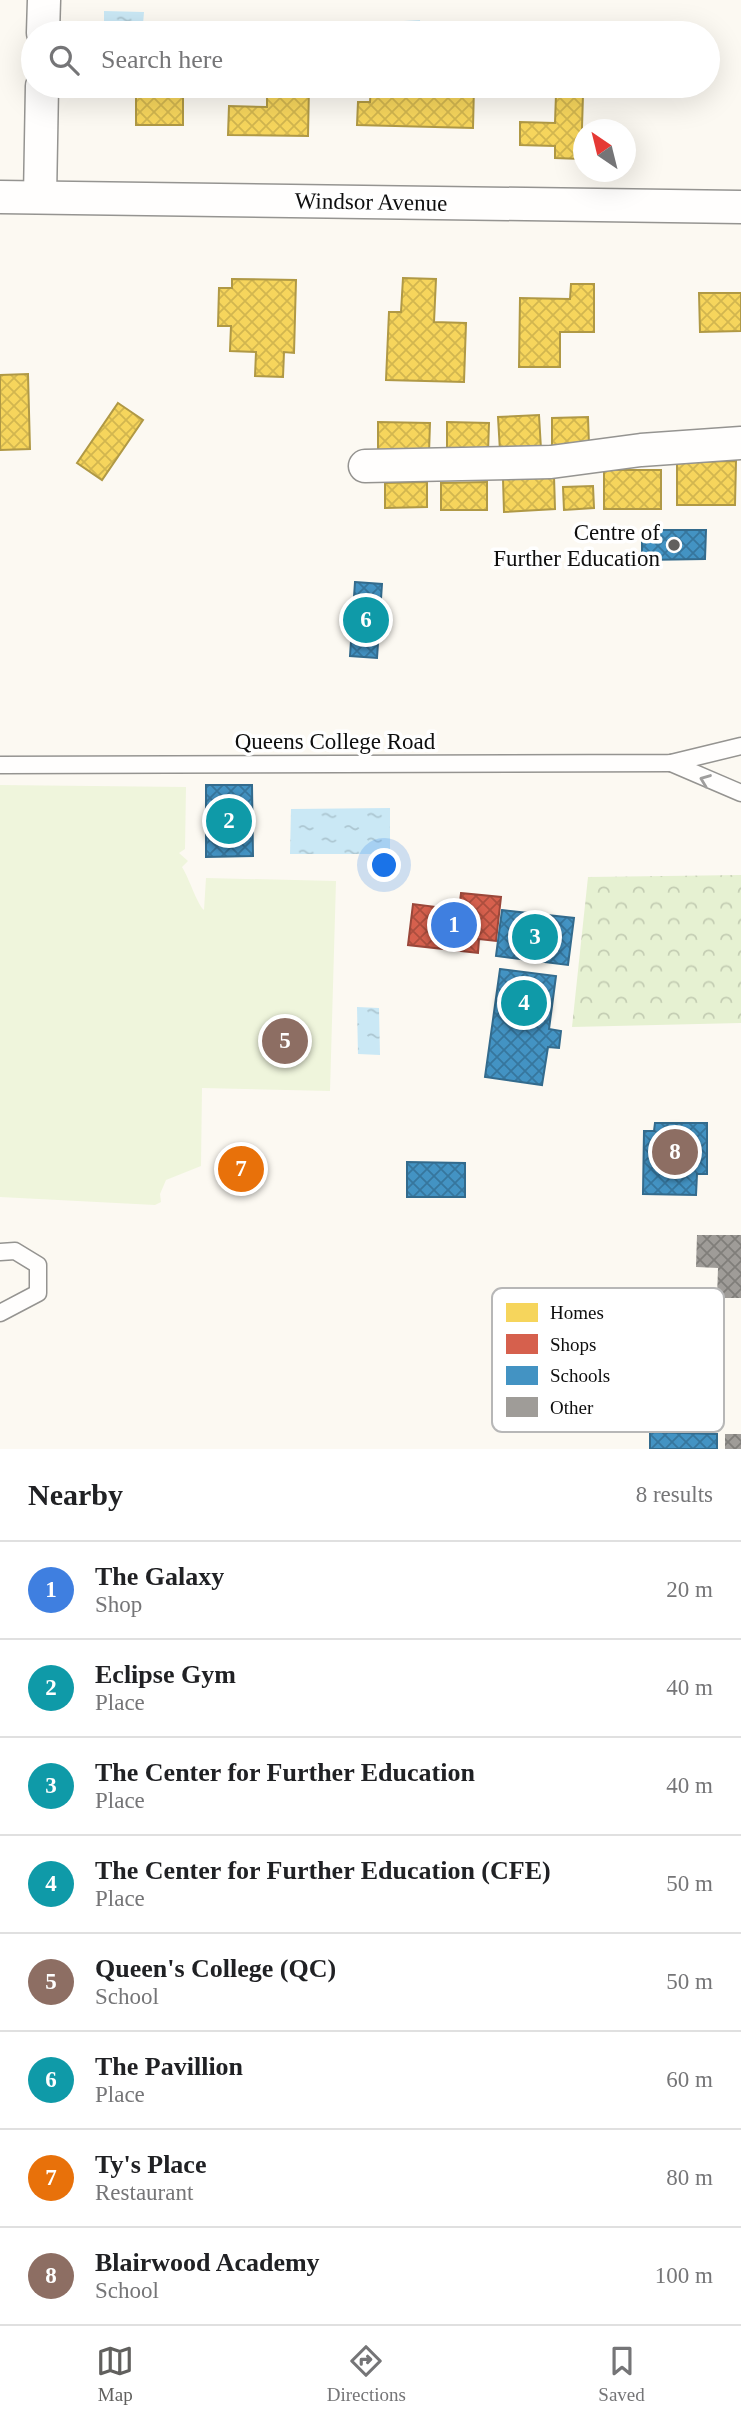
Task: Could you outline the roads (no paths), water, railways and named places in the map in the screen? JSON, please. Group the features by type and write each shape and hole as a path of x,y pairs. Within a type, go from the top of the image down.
{"street":[{"path":"43,21 44,0"},
{"path":"40,197 42,98"},
{"name":"Windsor Avenue","path":"0,197 741,207"},
{"path":"365,466 551,462 641,450 741,443"}],"lane":[{"name":"Queens College Road","path":"0,765 671,763 741,746"},
{"name":"Queens College Road","path":"671,763 741,793"},
{"path":"0,1252 15,1251 38,1265 38,1293 0,1313"}],"water":[{"path":"104,11 144,12 143,21 104,21"},
{"path":"390,808 390,854 290,854 291,809"},
{"path":"357,1007 379,1008 380,1055 358,1054"}],"place":[{"name":"Centre of Further Education","path":"674,545"},
{"name":"The Pavillion","path":"366,620"},
{"name":"Eclipse Gym","path":"229,821"},
{"name":"The Galaxy","path":"454,925"},
{"name":"The Center for Further Education","path":"535,937"},
{"name":"The Center for Further Education (CFE)","path":"524,1003"},
{"name":"Queen's College (QC)","path":"285,1041"},
{"name":"Blairwood Academy","path":"675,1152"},
{"name":"Ty's Place","path":"241,1169"}]}
